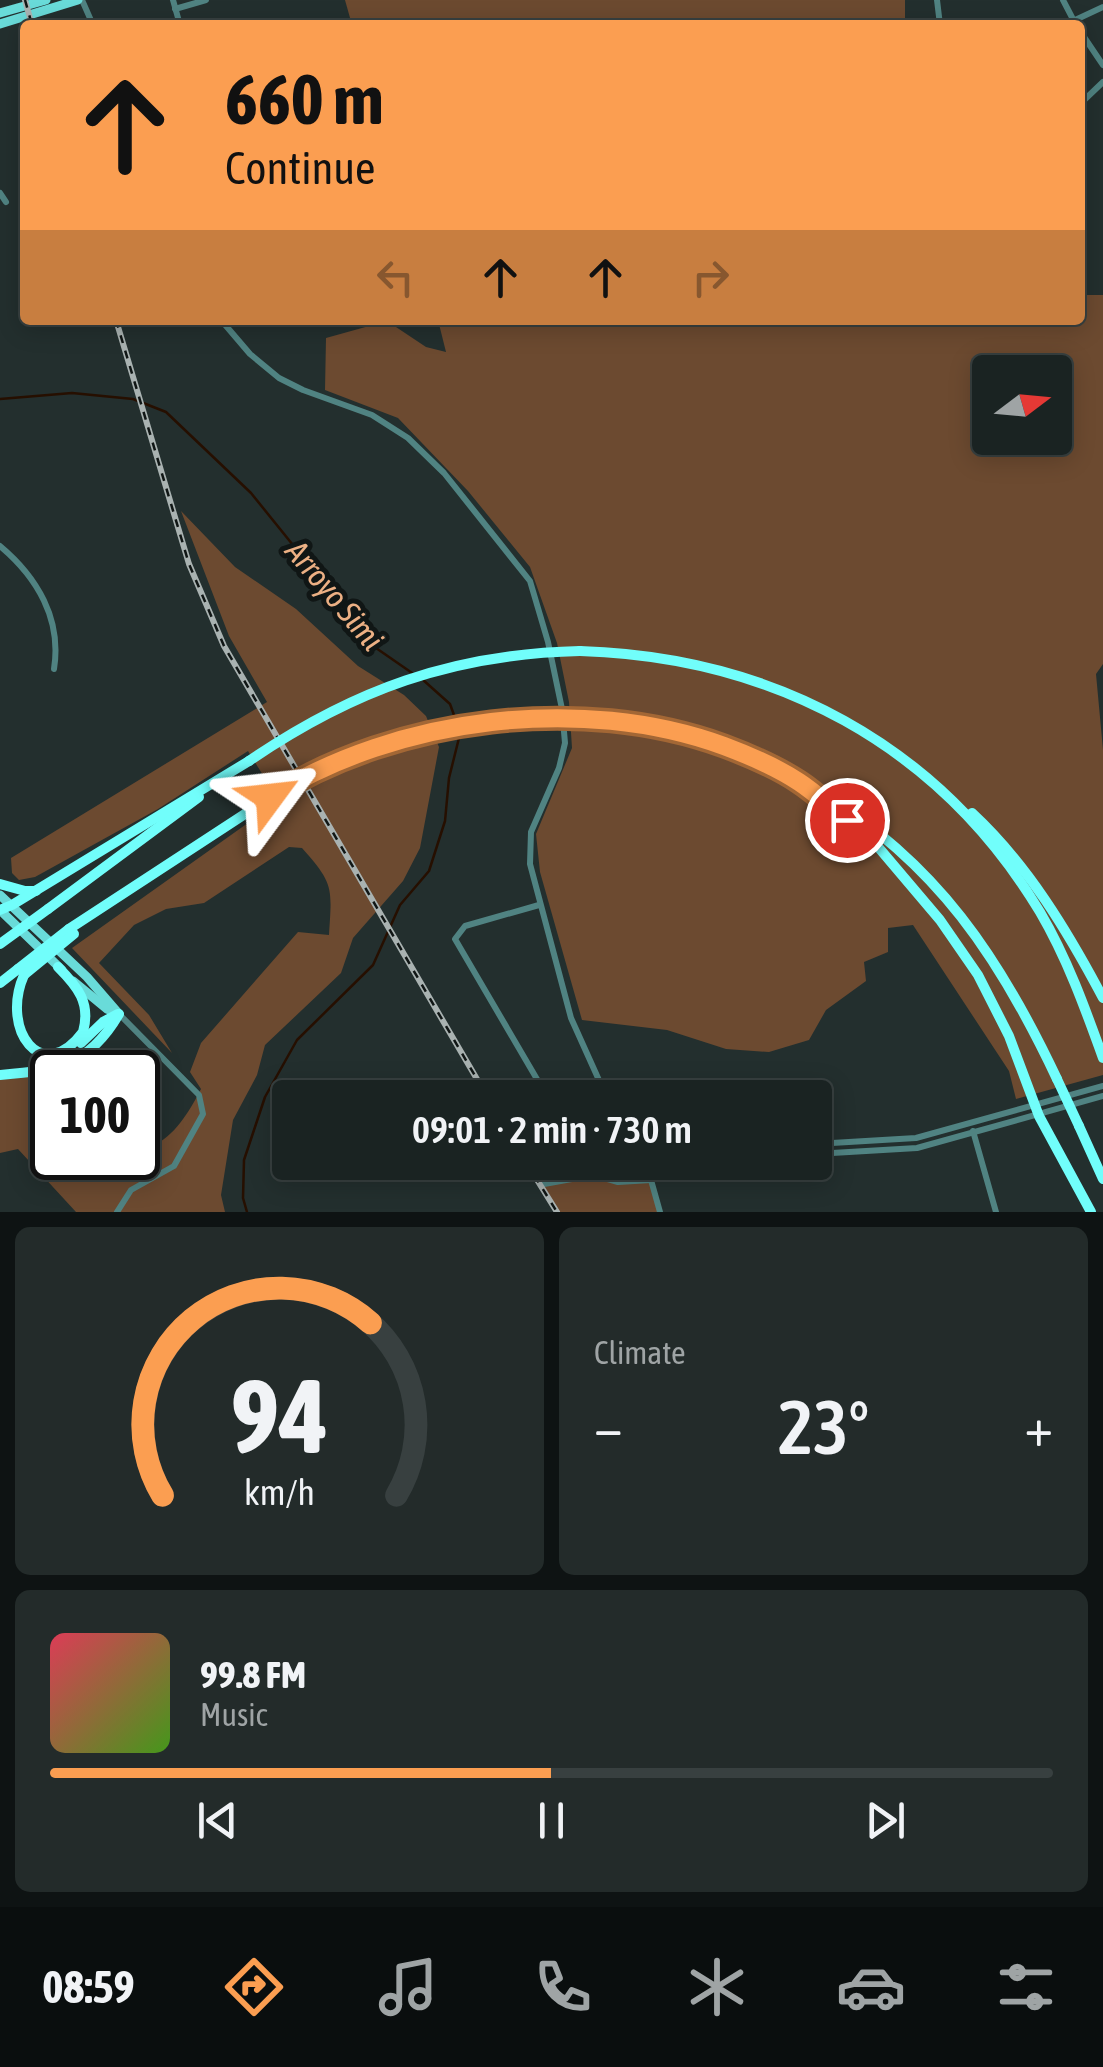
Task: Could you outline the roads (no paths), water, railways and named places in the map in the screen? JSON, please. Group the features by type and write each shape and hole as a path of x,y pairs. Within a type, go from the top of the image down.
{"highway":[{"path":"0,910 331,710 409,677 491,658 580,651 668,658 754,679 834,713 948,790 1013,857 1059,920 1103,998"},
{"path":"0,983 21,972 126,892 270,797 338,760 385,744 490,722 590,720 702,739 728,747 800,783 870,825 945,896 998,965 1058,1079 1103,1179"},
{"path":"905,759 974,824 1019,881 1062,952 1103,1058"},
{"path":"0,944 248,761"},
{"path":"800,783 879,848 940,920 978,976 1038,1111 1090,1212"},
{"path":"0,884 37,890"},
{"path":"58,967 76,986 86,1005 83,1032 62,1050"},
{"path":"4,998 21,972"},
{"path":"66,1050 78,1046 103,1022 119,1014"},
{"path":"0,1075 69,1065 84,1057 119,1014"},
{"path":"12,1042 30,1051"}],"main road":[{"path":"0,13 46,0"},
{"path":"0,24 80,0"},
{"path":"0,895 100,990 119,1014"},
{"path":"0,910 58,967 107,1009 119,1014"}],"street":[{"path":"174,4 206,0"},
{"path":"1085,39 1103,65"},
{"path":"0,194 6,202"},
{"path":"225,325 250,354 279,378 386,422 408,438 444,473 530,582 548,642 565,729 559,768 529,842 530,864 570,1018 599,1080"},
{"path":"0,546 29,576 48,607 56,641 54,668"},
{"path":"537,1080 458,948 456,934 465,926 540,905"},
{"path":"118,1212 131,1190 174,1166 203,1114 199,1095 119,1014"},
{"path":"832,1153 917,1148 974,1134 1103,1086"},
{"path":"832,1143 916,1138 1103,1096"},
{"path":"971,1124 996,1212"},
{"path":"544,1184 560,1180"},
{"path":"613,1180 651,1180 660,1212"}],"waterway":[{"path":"0,399 72,393 133,399 166,412 251,493 376,648 415,675"},
{"name":"Arroyo Simi","path":"422,679 450,704 458,726"},
{"name":"Arroyo Simi","path":"247,1212 243,1198 244,1160 265,1097 297,1040 373,965 400,905 429,871 445,821 449,778 460,734"}],"railway":[{"path":"25,0 31,20"},
{"path":"117,325 189,564 224,646 477,1080"},
{"path":"537,1180 557,1212"}]}
